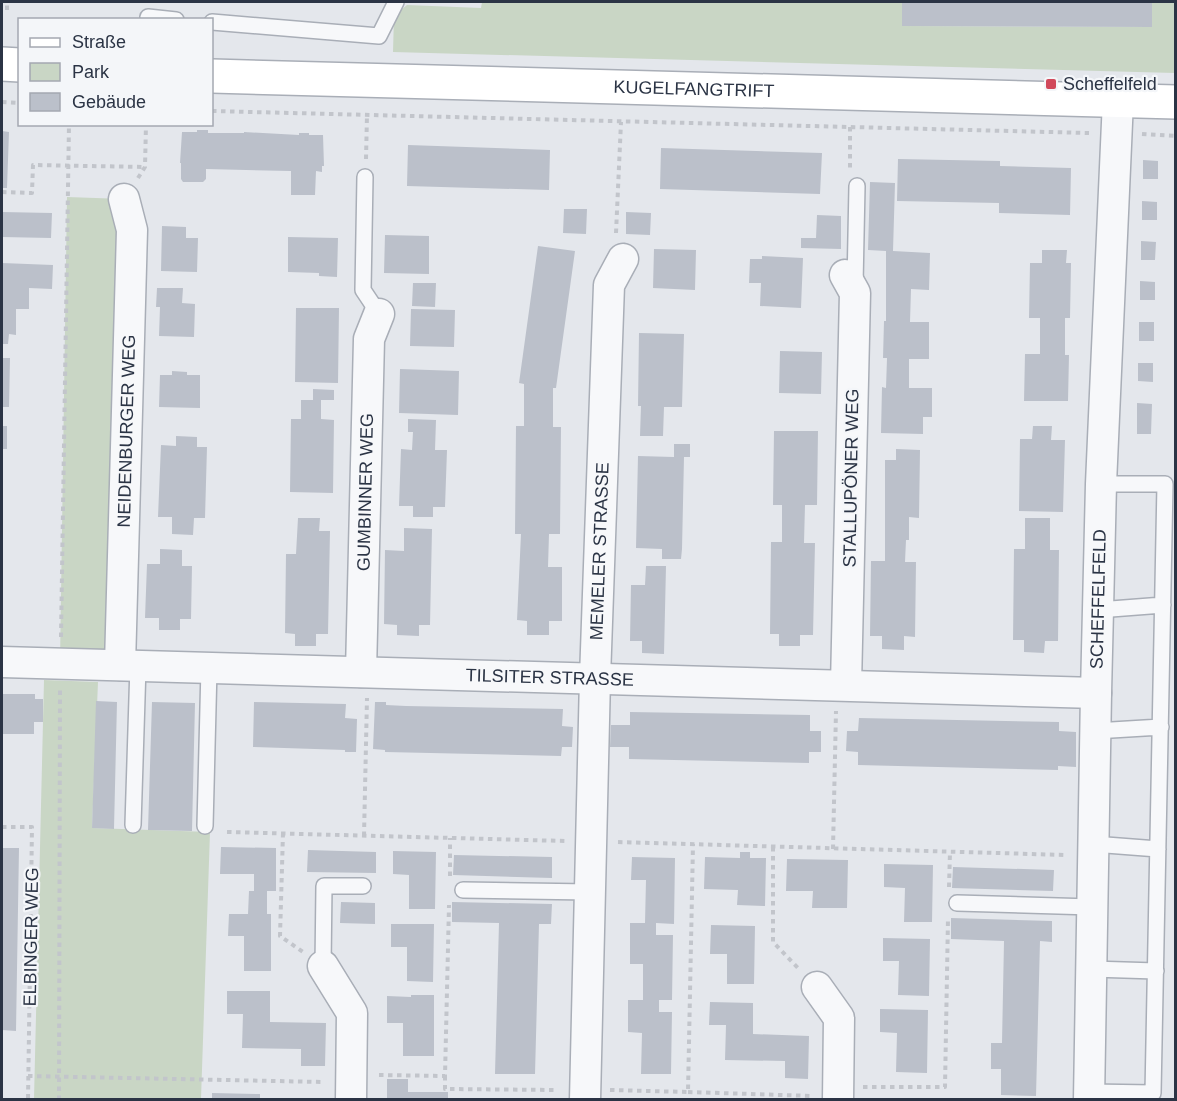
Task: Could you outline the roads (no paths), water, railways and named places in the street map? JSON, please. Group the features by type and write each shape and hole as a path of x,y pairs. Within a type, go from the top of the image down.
{"street":[{"path":"2,64 18,65"},
{"name":"KUGELFANGTRIFT","path":"213,76 1176,102"},
{"name":"SCHEFFELFELD","path":"1089,1096 1101,484 1118,100"},
{"name":"NEIDENBURGER WEG","path":"124,199 132,230 129,666"},
{"name":"MEMELER STRASSE","path":"585,1095 595,678 609,285 623,259"},
{"name":"STALLUPÖNER WEG","path":"841,685 850,284"},
{"name":"GUMBINNER WEG","path":"364,672 369,339 379,314"},
{"name":"TILSITER STRASSE","path":"2,662 1096,693"},
{"path":"323,966 352,1013 351,1086"},
{"path":"817,987 838,1018 838,1094"}],"lane":[{"path":"213,22 380,36 396,2"},
{"path":"148,17 157,18"},
{"path":"365,177 363,290 379,314"},
{"path":"850,284 857,186"},
{"path":"1089,1096 1153,1093 1166,484 1101,484"},
{"path":"1098,610 1163,605"},
{"path":"129,666 133,825"},
{"path":"205,826 209,668"},
{"path":"1095,731 1161,727"},
{"path":"1093,850 1158,849"},
{"path":"323,966 324,886 363,886"},
{"path":"456,888 590,892"},
{"path":"953,907 1092,907"},
{"path":"1092,969 1156,971"}],"place":[{"name":"Scheffelfeld","path":"1051,84"}]}
